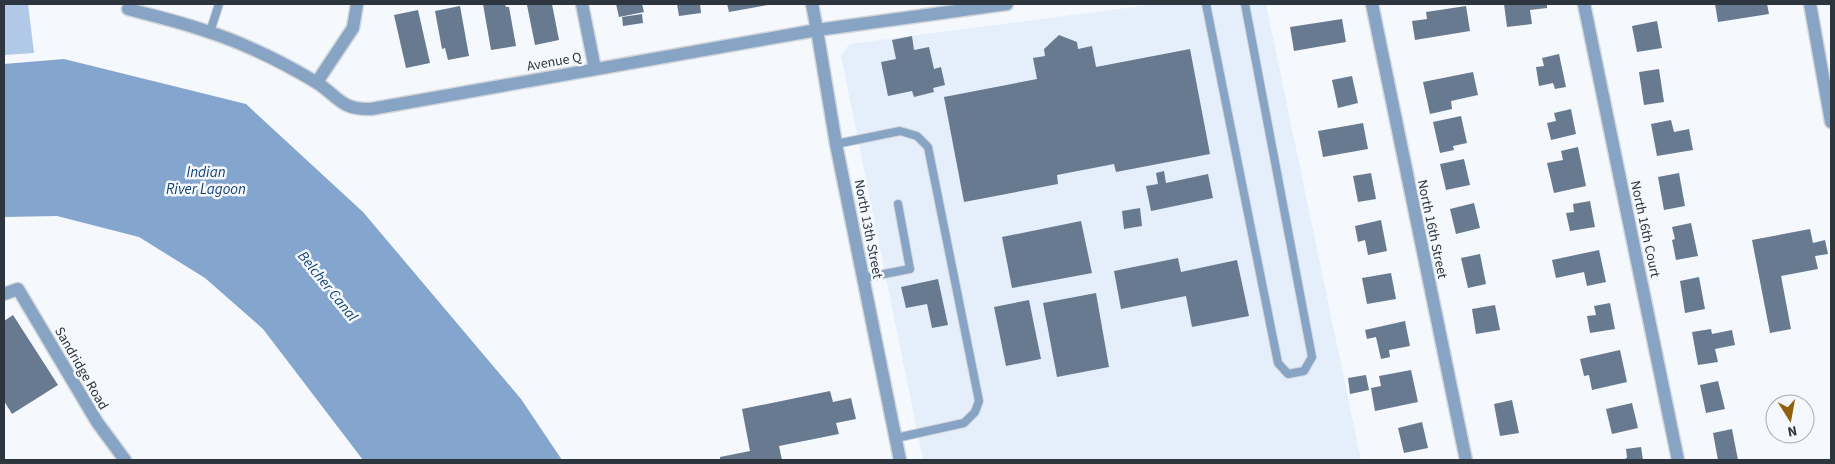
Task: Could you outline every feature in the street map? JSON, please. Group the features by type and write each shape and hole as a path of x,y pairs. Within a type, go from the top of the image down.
{"street":[{"path":"317,82 353,28 357,4"},
{"path":"582,4 595,68"},
{"name":"North 13th Street","path":"812,4 836,144 900,460"},
{"name":"Avenue Q","path":"128,9 210,32 250,47 317,82 345,104 356,110 371,110 595,68 817,30 1004,4"},
{"name":"North 16th Street","path":"1372,4 1466,460"},
{"name":"North 16th Court","path":"1584,4 1678,460"},
{"path":"1810,4 1831,122"},
{"name":"Sandridge Road","path":"4,294 18,289 97,422 125,460"}],"lane":[{"path":"210,32 219,4"},
{"path":"1206,4 1278,363 1288,374 1304,371 1312,357 1245,4"},
{"path":"836,144 900,131 917,136 928,147 978,401 975,412 964,424 896,438"},
{"path":"863,278 910,269 898,204"}],"shaded area":[{"path":"4,4 28,4 34,53 4,55"},
{"path":"1157,4 1266,4 1361,460 923,460 841,56 849,44"}],"water":[{"name":"Indian River Lagoon","path":"64,59 246,104 363,212 521,399 562,460 363,460 263,329 205,278 139,237 57,216 4,217 4,64"}],"building":[{"path":"483,4 505,4 506,7 509,7 516,46 491,50"},
{"path":"552,4 559,40 535,45 527,5"},
{"path":"616,4 642,4 644,12 619,17"},
{"path":"677,4 700,4 701,13 679,16"},
{"path":"727,4 768,4 768,5 729,12"},
{"path":"1504,4 1547,4 1547,8 1530,10 1532,24 1507,27"},
{"path":"1715,4 1767,4 1769,14 1718,22"},
{"path":"460,6 469,56 448,60 445,48 442,49 435,11"},
{"path":"1466,6 1470,31 1415,40 1412,21 1427,19 1426,12"},
{"path":"418,10 430,63 406,68 394,15"},
{"path":"642,14 643,23 623,26 622,17"},
{"path":"1342,19 1346,42 1294,51 1290,27"},
{"path":"1657,21 1662,48 1637,52 1632,26"},
{"path":"1059,35 1077,42 1078,49 1092,46 1096,67 1190,49 1210,154 1116,172 1114,164 1057,175 1058,184 964,202 944,97 1037,79 1033,58 1045,56 1044,49"},
{"path":"912,36 914,50 929,47 934,69 941,67 945,85 933,88 934,92 914,97 912,91 888,96 881,62 896,59 892,40"},
{"path":"1559,54 1566,87 1555,89 1553,83 1539,86 1536,67 1544,66 1542,58"},
{"path":"1659,69 1664,102 1644,105 1639,72"},
{"path":"1473,72 1478,95 1451,101 1452,109 1430,114 1423,82"},
{"path":"1352,76 1358,103 1338,108 1332,80"},
{"path":"1571,109 1576,134 1551,140 1547,123 1556,121 1554,113"},
{"path":"1461,116 1467,143 1453,146 1454,150 1440,153 1433,122"},
{"path":"1671,120 1674,132 1689,129 1693,150 1657,156 1651,124"},
{"path":"1363,123 1368,149 1323,157 1318,131"},
{"path":"1578,147 1586,186 1554,193 1547,163 1563,160 1561,151"},
{"path":"1464,159 1470,185 1446,190 1440,164"},
{"path":"1164,171 1166,183 1208,174 1213,198 1151,211 1146,186 1158,184 1156,173"},
{"path":"1371,173 1376,199 1358,202 1353,176"},
{"path":"1679,173 1685,206 1664,210 1658,177"},
{"path":"1590,201 1595,227 1570,231 1566,213 1574,212 1573,204"},
{"path":"1474,203 1480,228 1456,234 1450,209"},
{"path":"1140,208 1142,226 1124,229 1122,211"},
{"path":"1381,220 1387,251 1368,255 1365,240 1358,242 1355,226"},
{"path":"1081,221 1092,273 1012,288 1002,237"},
{"path":"1691,223 1698,256 1676,260 1672,240 1675,239 1672,227"},
{"path":"1810,229 1813,243 1825,240 1828,254 1815,256 1818,269 1781,276 1791,329 1770,333 1752,240"},
{"path":"1599,250 1606,282 1587,286 1584,272 1556,278 1552,260"},
{"path":"1480,254 1486,284 1468,288 1461,258"},
{"path":"1178,258 1181,272 1237,260 1249,316 1192,327 1186,296 1121,309 1114,271"},
{"path":"1391,273 1396,299 1367,304 1362,278"},
{"path":"1699,277 1705,309 1685,313 1680,281"},
{"path":"938,279 948,325 932,328 927,304 906,308 901,287"},
{"path":"1096,293 1109,367 1057,377 1043,303"},
{"path":"1029,300 1041,359 1006,366 994,307"},
{"path":"1610,303 1615,329 1590,333 1587,316 1596,315 1594,306"},
{"path":"1495,305 1500,330 1476,334 1472,309"},
{"path":"13,315 58,385 12,414 4,401 4,321"},
{"path":"1405,321 1410,346 1389,350 1390,357 1381,359 1376,337 1367,339 1365,330"},
{"path":"1711,329 1712,334 1732,330 1735,345 1715,349 1718,362 1698,365 1692,332"},
{"path":"1620,350 1627,382 1592,390 1589,375 1584,376 1580,359"},
{"path":"1411,370 1418,402 1375,411 1371,388 1381,386 1379,376"},
{"path":"1366,375 1369,390 1350,394 1348,378"},
{"path":"1718,381 1725,409 1706,413 1700,385"},
{"path":"830,391 833,402 851,398 856,419 836,423 839,434 779,446 782,460 720,460 720,457 750,451 742,409"},
{"path":"1512,400 1519,433 1500,436 1494,404"},
{"path":"1632,403 1638,428 1612,434 1606,409"},
{"path":"1422,422 1428,448 1404,453 1398,428"},
{"path":"1732,429 1738,460 1718,460 1713,433"},
{"path":"1641,447 1643,460 1622,460 1627,458 1626,449"}],"water label":[{"name":"Belcher Canal","path":"328,286"}]}
